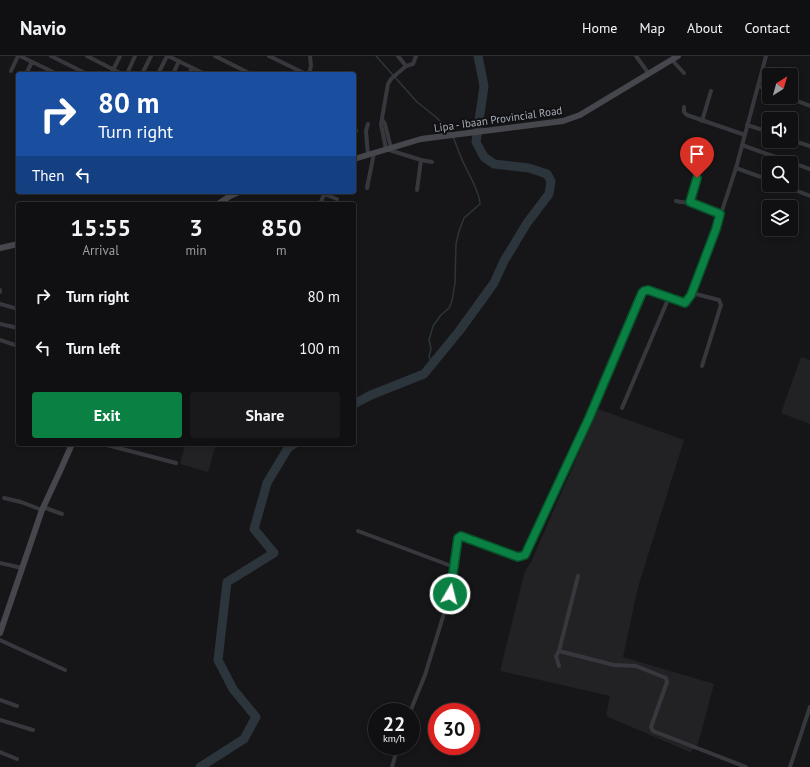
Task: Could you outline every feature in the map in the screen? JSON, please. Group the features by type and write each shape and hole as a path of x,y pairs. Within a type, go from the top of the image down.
{"main road":[{"name":"Lipa - Ibaan Provincial Road","path":"356,158 421,139 563,121 580,116 678,56"},
{"path":"0,248 16,244"},
{"path":"0,633 42,509 71,446"}],"street":[{"path":"11,71 19,56 52,72"},
{"path":"51,56 83,72"},
{"path":"87,56 112,72 120,56"},
{"path":"127,72 135,56"},
{"path":"143,72 151,56"},
{"path":"159,72 168,56 201,72"},
{"path":"215,56 247,72"},
{"path":"269,56 303,72"},
{"path":"308,72 311,66 310,56"},
{"path":"398,56 406,66"},
{"path":"416,56 413,64 406,66 396,74 388,84 381,124 388,148 421,160 432,162"},
{"path":"636,56 649,74"},
{"path":"414,703 425,675 450,594 458,538 461,536 518,557 525,555 589,418 642,293 648,290 685,303 692,293 716,229 736,168 766,56"},
{"path":"672,60 684,73"},
{"path":"174,72 179,61"},
{"path":"27,72 32,62"},
{"path":"190,72 192,68"},
{"path":"758,86 762,87"},
{"path":"702,120 711,91"},
{"path":"798,101 810,106"},
{"path":"684,107 683,111 685,114 745,135"},
{"path":"367,188 371,154 366,131 368,124"},
{"path":"747,125 762,130"},
{"path":"798,142 810,146"},
{"path":"742,145 810,169"},
{"path":"417,190 421,160"},
{"path":"736,168 762,177"},
{"path":"690,202 697,178"},
{"path":"798,191 810,196"},
{"path":"326,194 337,199"},
{"path":"676,201 684,204 690,202 720,214"},
{"path":"692,293 719,300 721,305 702,366"},
{"path":"622,408 669,297"},
{"path":"0,304 16,308"},
{"path":"0,324 16,328"},
{"path":"0,340 16,345"},
{"path":"111,446 176,463"},
{"path":"4,498 62,514"},
{"path":"358,531 454,567"},
{"path":"0,562 22,568"},
{"path":"559,666 556,656 559,651 578,576"},
{"path":"0,640 65,670"},
{"path":"559,651 614,665 636,666 666,678 667,682 651,727 653,731 746,767"},
{"path":"0,700 17,706"},
{"path":"790,767 810,707"},
{"path":"0,720 33,730"},
{"path":"0,752 17,759"},
{"path":"392,767 395,755"}],"shaded area":[{"path":"801,357 810,360 810,424 781,413"},
{"path":"598,409 684,440 638,587 623,657 714,684 698,744 690,752 606,716 610,696 500,671 525,571 531,562"},
{"path":"184,446 215,446 208,472 180,464"}],"waterway":[{"path":"376,56 417,102 437,118 451,133"},
{"path":"356,403 371,395 424,374 460,330 494,283 504,261 527,223 549,194 551,181 547,174 529,168 494,164 484,157 476,142 484,86 478,56"},
{"path":"432,364 429,356 431,349 429,340 433,326 441,315 449,308 452,301 455,283 456,244 459,231 464,218 480,204 478,193 453,137"},
{"path":"200,767 244,739 256,717 233,689 218,660 227,582 274,553 254,529 267,483 288,448 291,446"}],"route":[{"path":"450,594 458,538 461,536 518,557 525,555 589,418 642,293 648,290 653,291 685,303 691,295 716,229 720,214 690,202 697,178"}]}
